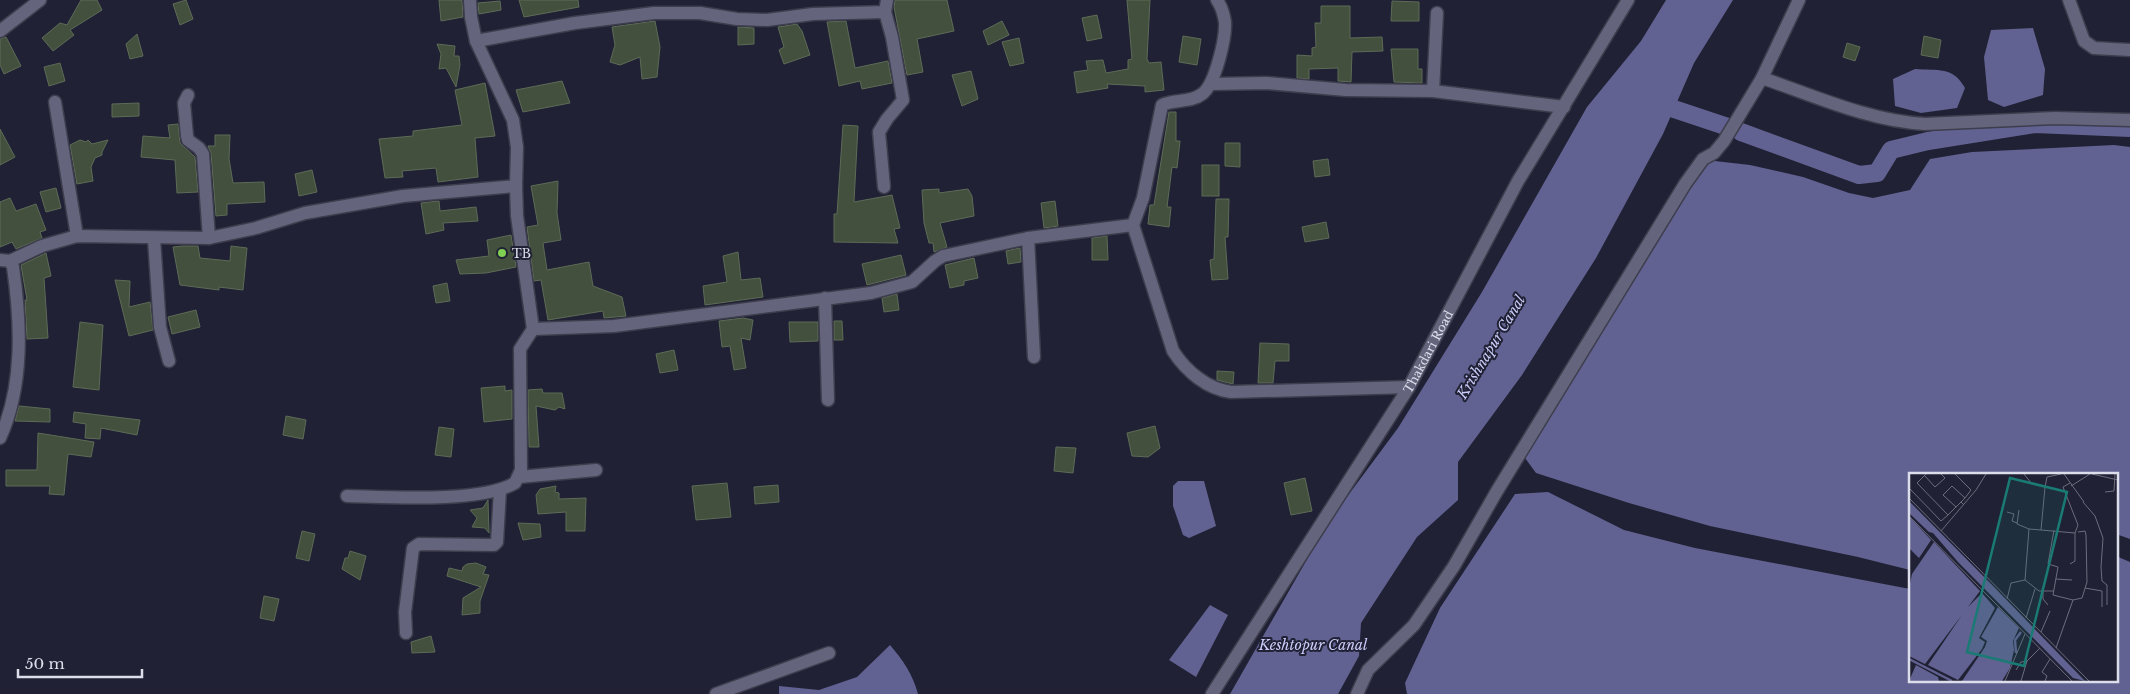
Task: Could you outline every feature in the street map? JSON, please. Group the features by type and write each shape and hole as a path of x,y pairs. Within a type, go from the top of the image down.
{"street":[{"path":"0,31 40,0"},
{"path":"347,496 414,498 500,490 515,483 519,478 520,349 533,329 516,216 517,147 513,120 476,41 470,0"},
{"path":"1217,0 1225,22 1223,41 1211,84 1201,96 1168,102 1162,105 1143,198 1133,225 1173,351 1181,363 1210,386 1231,392 1409,387"},
{"name":"Thakdari Road","path":"1212,694 1409,387 1518,181 1628,0"},
{"path":"1357,694 1368,670 1383,652 1414,625 1438,589 1684,184 1703,159 1714,153 1724,141 1762,78 1799,0"},
{"path":"2069,0 2084,41 2089,46 2094,48 2130,50"},
{"path":"476,41 575,22 654,13 700,13 737,19 767,20 886,6 903,100 879,132 884,187"},
{"path":"1433,92 1437,12"},
{"path":"1762,78 1854,110 1905,123 1925,124 2056,118 2130,120"},
{"path":"1211,84 1266,83 1329,89 1433,92 1564,107"},
{"path":"188,95 184,103 187,136 188,140 199,148 203,154 209,238"},
{"path":"56,102 77,236"},
{"path":"5,261 42,246 77,236 209,238 256,228 305,213 403,196 516,186"},
{"path":"533,329 614,326 870,293 906,285 943,256 1028,238 1133,225"},
{"path":"154,238 160,327 169,361"},
{"path":"1028,238 1034,357"},
{"path":"0,438 5,426 18,364 19,309 13,267 5,261"},
{"path":"825,298 828,400"},
{"path":"519,478 596,470"},
{"path":"406,633 405,612 413,548 419,544 494,546 497,542 500,490"},
{"path":"716,694 830,653"}],"water":[{"name":"Keshtopur Canal","path":"1666,0 1733,0 1694,63 1663,134 1596,258 1522,375 1458,462 1458,500 1417,537 1361,623 1359,656 1338,694 1230,694 1329,521 1398,428 1482,292 1587,107 1641,41"},
{"path":"2033,28 2045,69 2043,95 2004,107 1988,100 1984,57 1991,30"},
{"path":"1915,69 1944,71 1955,76 1965,88 1957,108 1921,113 1895,106 1893,79"},
{"path":"2114,145 2130,147 2130,539 2118,535 2118,473 1909,473 1909,570 1858,557 1710,526 1629,503 1536,473 1525,458 1549,412 1706,160 1750,165 1803,177 1849,193 1873,198 1910,190 1930,159 1972,152"},
{"path":"1178,481 1204,481 1216,526 1189,538 1183,535 1173,506 1173,486"},
{"path":"1548,492 1624,530 1695,548 1909,589 1909,682 2118,682 2118,557 2130,562 2130,694 1407,694 1405,683 1440,608 1515,494"},
{"path":"1210,605 1228,615 1196,677 1169,660"},
{"path":"890,645 907,668 918,694 779,694 779,686 819,690 857,677"}],"building":[{"path":"81,0 97,0 102,10 70,30 74,35 53,51 42,38 60,23 67,25"},
{"path":"186,0 193,19 180,25 173,4"},
{"path":"439,0 462,0 463,17 441,21"},
{"path":"519,0 578,0 579,7 524,17"},
{"path":"895,0 947,0 954,31 917,39 923,72 907,75 894,7"},
{"path":"1127,0 1150,0 1147,59 1149,63 1161,62 1164,90 1145,92 1145,86 1107,84 1108,88 1077,93 1074,72 1088,70 1086,61 1103,60 1106,73 1128,69 1128,60 1132,59"},
{"path":"500,1 501,10 479,14 478,3"},
{"path":"1392,1 1419,2 1419,21 1391,21"},
{"path":"1321,6 1350,6 1350,38 1382,37 1383,51 1352,52 1351,82 1338,81 1338,68 1309,69 1309,79 1297,78 1297,55 1312,56 1312,48 1316,47 1315,23 1321,23"},
{"path":"1097,15 1102,38 1087,41 1082,18"},
{"path":"655,21 660,47 657,77 642,79 640,57 620,65 610,62 615,45 612,27"},
{"path":"846,21 855,68 888,61 892,83 862,89 860,81 839,86 827,22"},
{"path":"1002,21 1009,35 988,45 983,31"},
{"path":"797,24 802,31 810,55 784,64 779,50 784,47 778,27"},
{"path":"738,27 754,28 754,44 738,45"},
{"path":"137,34 143,56 130,59 126,44"},
{"path":"1183,36 1201,39 1197,65 1179,62"},
{"path":"1924,36 1941,40 1938,58 1921,55"},
{"path":"6,37 21,66 4,74 0,65 0,39"},
{"path":"1019,38 1024,63 1010,66 1002,42"},
{"path":"1847,43 1860,47 1855,61 1843,57"},
{"path":"437,44 455,46 454,56 459,56 460,65 456,87 446,68 439,69 441,54"},
{"path":"1391,49 1418,49 1418,69 1422,69 1422,83 1394,82"},
{"path":"60,63 65,81 49,86 44,67"},
{"path":"971,71 978,99 962,106 952,75"},
{"path":"562,81 570,103 523,112 516,90"},
{"path":"485,83 495,136 475,138 478,177 438,182 436,168 402,171 403,177 385,178 379,139 413,136 413,131 462,125 455,90"},
{"path":"139,103 139,116 112,117 112,104"},
{"path":"1169,112 1176,112 1176,141 1180,141 1177,168 1172,167 1167,207 1171,207 1169,227 1148,224 1150,205 1154,205"},
{"path":"178,124 180,143 195,157 198,192 177,193 175,160 141,157 143,136 170,138 168,125"},
{"path":"843,125 858,126 854,202 892,195 900,228 894,229 898,243 834,242 834,214 837,214"},
{"path":"0,129 15,157 0,165"},
{"path":"215,135 230,135 229,159 233,183 264,182 265,202 227,204 227,215 216,216 211,153 208,146 215,146"},
{"path":"80,140 86,142 88,140 92,144 108,140 102,155 95,158 91,167 93,181 77,184 70,145"},
{"path":"1225,143 1240,143 1240,167 1225,166"},
{"path":"1328,159 1330,175 1315,177 1313,161"},
{"path":"1202,165 1219,165 1219,196 1202,196"},
{"path":"312,170 317,192 299,196 295,174"},
{"path":"558,181 557,213 561,240 543,243 547,270 589,262 593,286 622,297 626,316 604,318 603,311 548,320 541,280 534,281 527,227 538,225 531,186"},
{"path":"56,188 61,208 46,212 40,192"},
{"path":"939,189 939,193 968,189 972,196 974,216 940,223 947,247 934,252 933,243 929,243 924,223 922,190"},
{"path":"10,198 16,211 36,204 46,230 40,232 42,238 16,249 12,242 0,247 0,202"},
{"path":"1216,199 1229,199 1228,237 1225,237 1228,279 1212,280 1210,260 1214,259"},
{"path":"439,201 440,211 476,207 478,221 443,223 444,230 426,234 421,203"},
{"path":"1055,201 1058,226 1044,228 1041,203"},
{"path":"1326,222 1329,238 1305,242 1302,227"},
{"name":"TB","path":"511,235 516,267 486,273 460,274 456,260 489,256 487,240"},
{"path":"1107,236 1108,260 1092,260 1092,238"},
{"path":"198,246 200,258 230,261 231,246 247,248 243,290 219,287 219,290 180,285 173,247"},
{"path":"1020,248 1021,262 1008,264 1006,251"},
{"path":"738,252 741,280 760,278 763,297 705,305 703,286 727,282 723,256"},
{"path":"46,253 51,276 44,278 48,338 27,339 25,300 27,300 21,265"},
{"path":"901,255 906,275 867,285 862,264"},
{"path":"974,258 978,278 964,281 964,285 950,288 945,265"},
{"path":"115,280 130,281 129,307 150,302 153,330 129,336"},
{"path":"447,283 450,301 436,303 433,286"},
{"path":"897,294 899,310 884,312 882,298"},
{"path":"196,310 200,327 172,334 168,317"},
{"path":"743,318 753,320 750,340 741,338 746,368 734,370 730,346 722,347 719,321"},
{"path":"834,321 842,321 843,340 834,340"},
{"path":"80,322 103,325 99,390 73,387"},
{"path":"789,322 818,322 818,341 790,342"},
{"path":"1260,343 1289,344 1289,361 1275,361 1273,383 1258,383"},
{"path":"674,350 678,370 660,373 656,354"},
{"path":"1217,371 1234,372 1233,384 1217,380"},
{"path":"505,386 505,391 512,390 512,419 484,422 481,388"},
{"path":"542,389 543,393 562,393 565,409 559,407 555,410 536,406 539,447 529,447 528,390"},
{"path":"19,406 50,409 50,422 15,421"},
{"path":"74,412 140,420 137,435 101,428 100,439 85,438 86,424 73,422"},
{"path":"286,416 306,420 303,439 283,435"},
{"path":"1155,426 1160,448 1148,457 1132,456 1127,433"},
{"path":"439,427 454,429 451,457 435,455"},
{"path":"38,433 94,442 91,457 68,454 64,495 49,494 50,486 6,486 6,470 37,470"},
{"path":"1056,447 1076,448 1073,473 1054,471"},
{"path":"1305,478 1312,511 1291,515 1284,483"},
{"path":"727,483 731,517 696,520 692,486"},
{"path":"778,485 779,502 755,504 754,487"},
{"path":"556,486 555,492 559,493 559,499 586,498 585,531 566,531 566,512 538,514 536,495 540,489"},
{"path":"488,500 489,533 485,528 472,527 477,518 470,510 483,508"},
{"path":"518,523 540,524 541,537 523,540"},
{"path":"302,531 315,534 309,561 296,558"},
{"path":"350,551 366,556 360,580 342,569 345,558 348,558"},
{"path":"476,563 486,567 483,574 489,575 480,601 480,613 462,615 463,598 481,587 447,576 449,568 462,571 463,567 467,564"},
{"path":"264,596 279,599 274,621 260,618"},
{"path":"431,636 435,652 412,653 411,642"}],"waterway":[{"path":"1674,109 1728,127"},
{"path":"1741,132 1859,175 1877,173 1891,150 1928,141 2035,124 2130,128"}],"place":[{"name":"TB","path":"502,253"}],"water label":[{"name":"Krishnapur Canal","path":"1491,347"}]}
